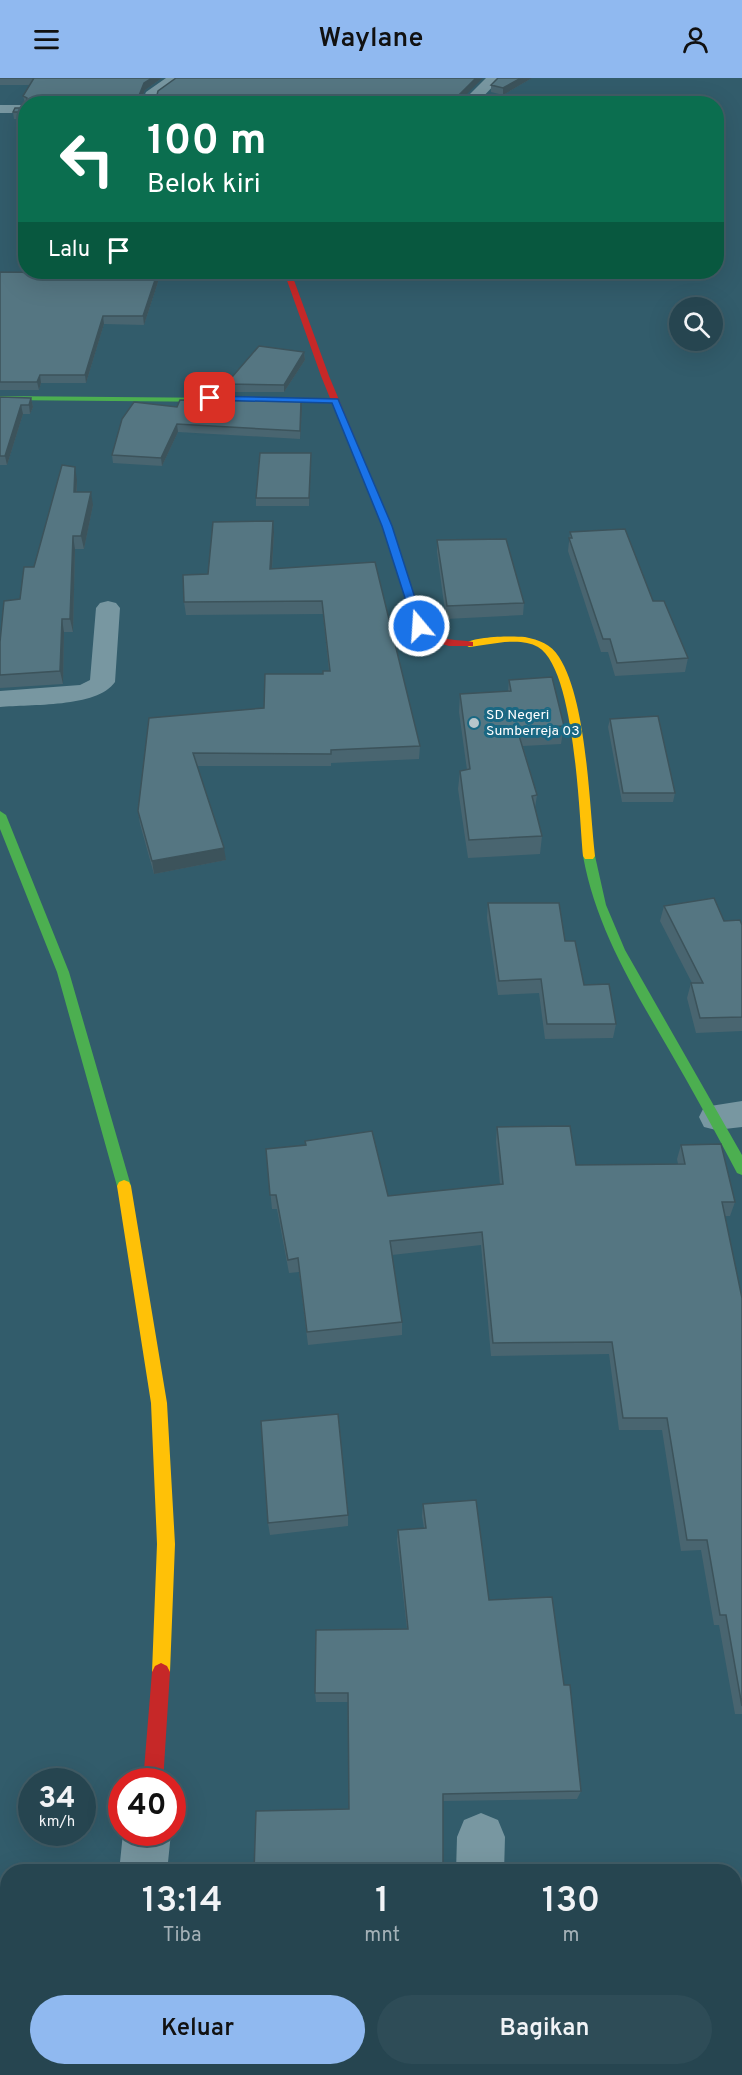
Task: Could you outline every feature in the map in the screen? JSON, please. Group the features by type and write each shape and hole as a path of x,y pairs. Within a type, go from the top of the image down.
{"street":[{"path":"151,96 175,78"},
{"path":"475,96 494,78"},
{"path":"0,109 18,109"},
{"path":"289,279 387,526 419,626 425,634 435,640 450,643 531,642 555,654 561,666 576,725 591,870 598,904 612,940 729,1116 742,1169"},
{"path":"0,398 75,400 210,398 336,401"},
{"path":"0,699 83,692 102,682 108,608"},
{"path":"0,815 63,972 123,1183 159,1403 166,1544 154,1768"},
{"path":"144,1864 146,1846"}],"building":[{"path":"34,78 152,78 144,83 139,96 23,96"},
{"path":"176,78 476,78 459,95 157,96 158,91"},
{"path":"498,78 521,78 503,88 491,85"},
{"path":"0,272 18,272 18,279 155,279 143,316 103,316 85,375 40,375 37,382 0,382"},
{"path":"259,346 304,352 284,385 226,384"},
{"path":"0,397 31,398 29,405 21,405 5,456 0,456"},
{"path":"180,400 301,401 300,431 177,424 161,458 112,455 122,419 134,402 177,407"},
{"path":"260,453 311,453 309,498 256,498"},
{"path":"62,465 75,467 74,492 91,492 81,536 73,536 70,619 62,619 60,671 0,675 4,601 20,599 24,567 34,567"},
{"path":"273,521 270,569 375,562 420,746 331,750 331,754 193,753 224,848 152,861 138,811 149,718 264,708 265,674 323,674 323,671 330,671 322,601 184,602 183,575 208,574 213,522"},
{"path":"625,529 653,601 664,601 688,658 617,663 610,639 603,639 569,538 572,538 570,532"},
{"path":"506,539 524,603 447,606 437,540"},
{"path":"552,677 564,726 517,729 537,795 532,796 542,836 469,840 460,771 470,769 460,694 511,691 509,680"},
{"path":"658,716 675,793 623,793 610,719"},
{"path":"714,898 724,921 740,920 742,925 742,1017 700,1018 691,983 703,983 664,906"},
{"path":"488,903 559,903 565,941 575,941 584,985 609,984 616,1024 547,1024 541,979 499,981"},
{"path":"570,1126 576,1165 685,1164 681,1145 721,1144 735,1202 722,1202 742,1298 742,1706 726,1615 720,1615 707,1540 687,1540 667,1418 623,1418 612,1342 493,1343 482,1232 390,1241 402,1322 307,1332 298,1258 288,1260 276,1195 270,1195 266,1149 306,1145 305,1141 372,1131 388,1196 503,1184 497,1127"},
{"path":"338,1414 348,1515 268,1523 261,1421"},
{"path":"476,1500 489,1600 552,1597 564,1685 570,1685 581,1791 443,1794 443,1864 254,1864 256,1811 349,1809 348,1693 315,1693 316,1630 408,1629 398,1530 426,1528 423,1504"}],"traffic: fast":[{"path":"0,398 335,401"},
{"path":"0,815 63,972 124,1186"},
{"path":"589,856 600,905 619,950 742,1169"}],"traffic: slow":[{"path":"469,644 525,640 542,645 554,657 564,680 572,709 582,776 589,856"},
{"path":"124,1186 159,1403 166,1544 161,1672"}],"traffic: jam":[{"path":"290,279 325,376 387,526 419,626 432,638 449,643 469,644"},
{"path":"154,1768 161,1672"}],"place":[{"name":"SD Negeri Sumberreja 03","path":"474,723"}],"route":[{"path":"210,398 336,401 387,526 419,626"}]}
